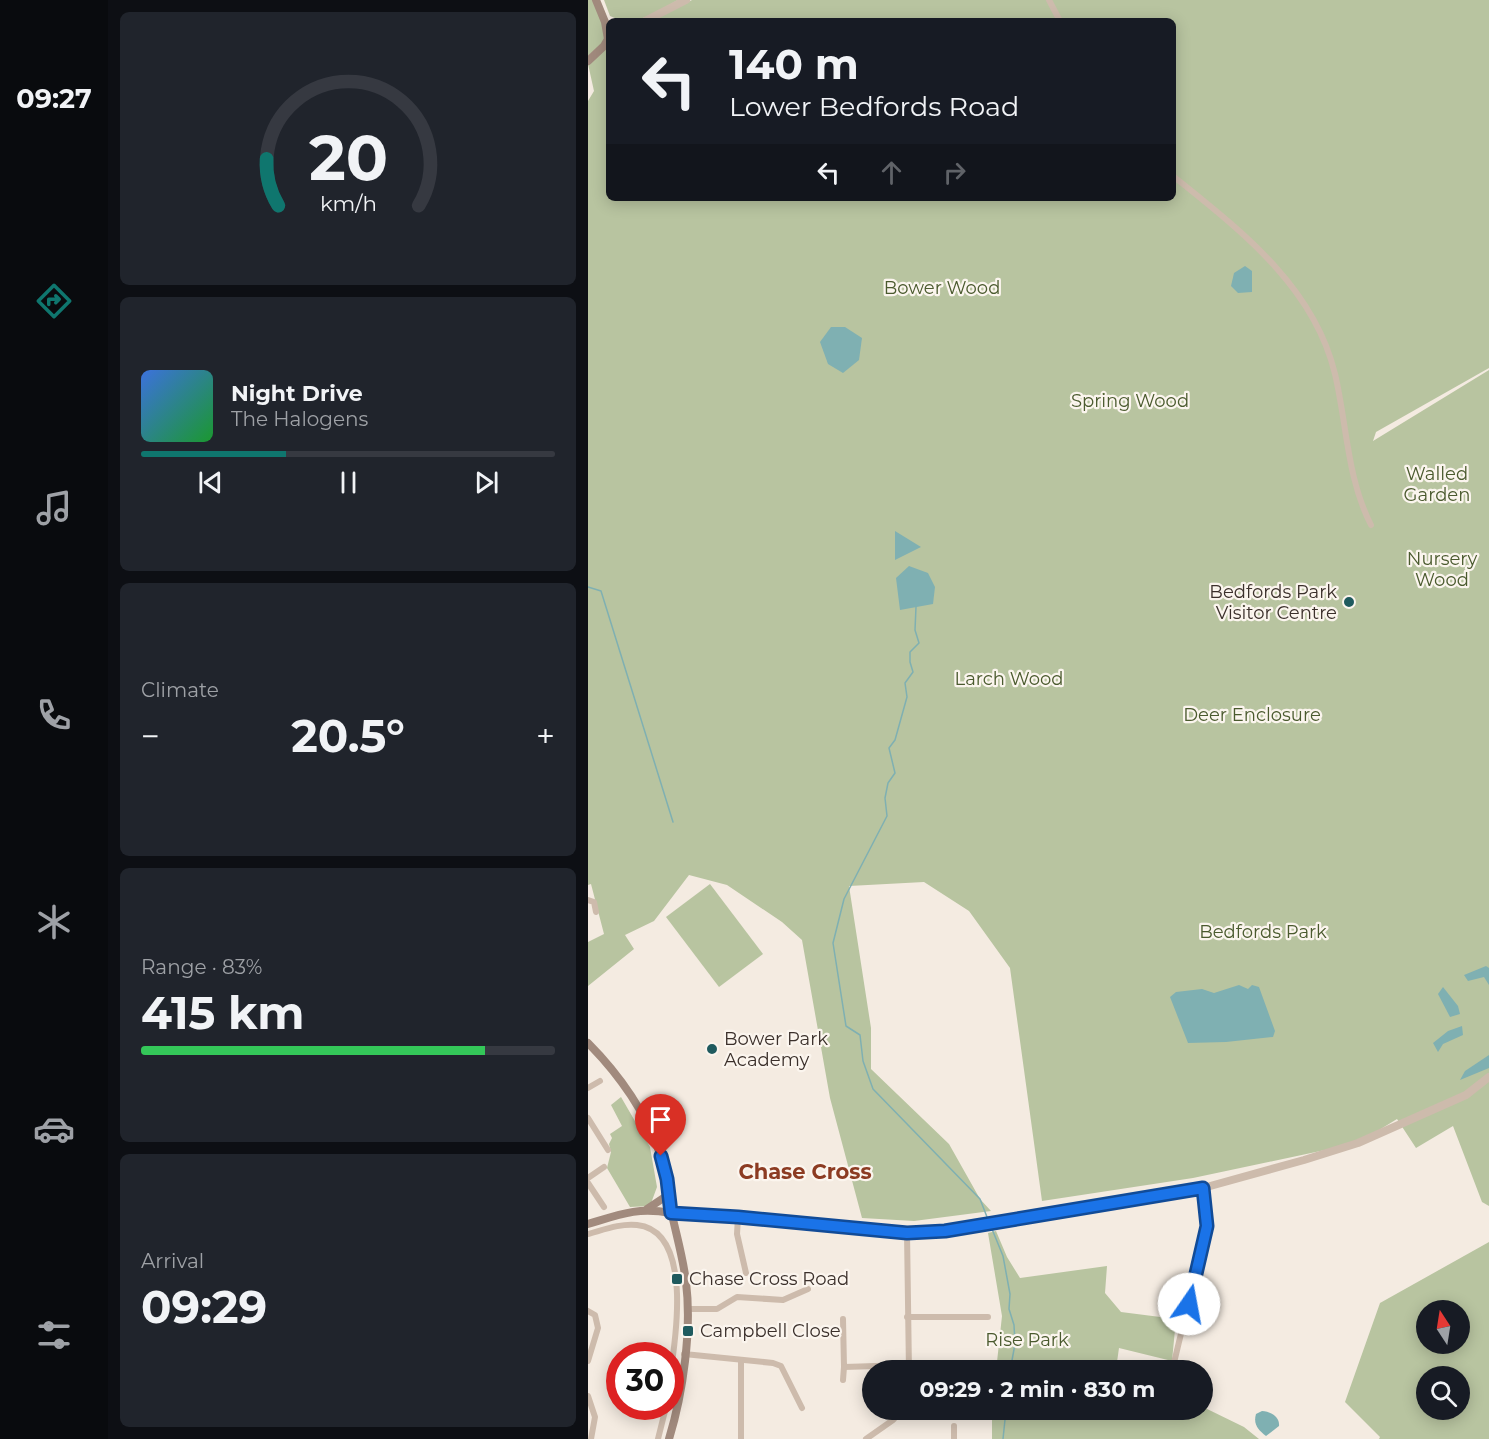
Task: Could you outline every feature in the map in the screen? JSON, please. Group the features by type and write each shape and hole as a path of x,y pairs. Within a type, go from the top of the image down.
{"main road":[{"path":"596,0 606,21"},
{"path":"588,61 606,43"},
{"path":"588,1043 592,1054 624,1087 652,1132 661,1156 680,1248 687,1309 684,1354"},
{"path":"647,1209 668,1195"},
{"path":"588,1224 647,1209 671,1213"},
{"path":"669,1439 674,1420"}],"street":[{"path":"651,18 686,0"},
{"path":"1049,0 1058,18"},
{"path":"1176,179 1246,237 1291,283 1305,302 1324,337 1335,372 1346,422 1350,464 1362,506 1371,525"},
{"path":"588,900 594,902 596,912"},
{"path":"671,1213 907,1233 956,1229 1203,1188 1282,1167 1358,1143 1466,1095 1489,1077"},
{"path":"588,1088 600,1081"},
{"path":"588,1118 608,1150"},
{"path":"589,1174 604,1167"},
{"path":"588,1183 604,1207"},
{"path":"1175,1360 1207,1226 1203,1188"},
{"path":"738,1217 737,1234 746,1273"},
{"path":"588,1234 623,1225 637,1225 654,1231 665,1241 673,1260 676,1285 674,1342"},
{"path":"907,1233 908,1360"},
{"path":"687,1309 717,1309 737,1297 775,1303 802,1295 808,1290"},
{"path":"588,1311 595,1315 598,1328 588,1361"},
{"path":"907,1317 988,1317"},
{"path":"843,1319 843,1380"},
{"path":"684,1354 773,1363 781,1366 802,1408"},
{"path":"741,1360 741,1439"},
{"path":"844,1367 862,1367"},
{"path":"588,1396 595,1417 591,1439"},
{"path":"658,1439 663,1420"},
{"path":"866,1439 893,1420"},
{"path":"954,1426 954,1439"},
{"path":"875,1432 880,1439"}],"green space":[{"path":"588,0 593,0 606,30 606,40 588,56"},
{"path":"604,0 678,0 642,18 610,16"},
{"path":"692,0 1489,0 1489,368 1376,432 1373,441 1489,370 1489,1206 1482,1202 1453,1126 1416,1148 1397,1119 1358,1143 1193,1178 1042,1201 1010,968 969,911 924,882 849,886 871,1028 871,1069 949,1144 980,1199 991,1211 914,1221 862,1218 830,1098 802,940 782,922 727,885 689,875 654,921 625,935 634,949 588,986 588,942 604,934 591,884 588,885 588,101 594,91 588,64 606,49 606,201 1176,201 1176,18 657,18"},
{"path":"710,884 763,954 719,987 666,917"},
{"path":"621,1097 650,1147 657,1187 650,1206 630,1207 607,1168 611,1152 610,1134 622,1126 611,1105"},
{"name":"Rise Park","path":"996,1231 1007,1257 1020,1278 1107,1266 1105,1293 1121,1312 1176,1319 1172,1360 1119,1348 1117,1360 997,1360 1002,1316 988,1233"},
{"path":"1489,1242 1489,1439 1379,1439 1380,1437 1345,1402 1380,1303"},
{"path":"1213,1412 1244,1427 1259,1439 992,1439 992,1420 1213,1420"}],"water":[{"path":"1245,266 1252,271 1252,292 1238,293 1231,286 1234,273"},
{"path":"831,327 845,327 862,338 859,360 843,373 828,364 820,342"},
{"path":"895,531 921,547 895,560"},
{"path":"909,566 928,573 935,587 933,604 900,610 896,578"},
{"path":"1486,966 1489,968 1489,985 1484,977 1468,981 1464,975"},
{"path":"1239,985 1248,989 1252,985 1259,987 1275,1031 1273,1037 1188,1043 1170,997 1176,992 1202,989 1214,993"},
{"path":"1443,987 1458,1006 1460,1014 1450,1017 1438,994"},
{"path":"1462,1026 1463,1035 1443,1044 1438,1052 1433,1043 1448,1031"},
{"path":"1489,1055 1489,1068 1460,1080 1465,1071"},
{"path":"1262,1411 1274,1415 1279,1423 1279,1426 1266,1436 1255,1421 1256,1414"}],"waterway":[{"path":"588,587 601,591 673,822"},
{"path":"916,607 915,630 919,643 910,652 913,672 905,683 907,697 895,740 889,748 895,773 888,783 885,798 887,816 844,899 833,943 846,1026 860,1035 863,1061 873,1089 980,1199 987,1217"},
{"path":"992,1229 1003,1256 1010,1294 1009,1309 1014,1325 1015,1344 1012,1360"},
{"path":"1003,1439 1005,1420"}],"place":[{"name":"Bedfords Park Visitor Centre","path":"1349,602"},
{"name":"Bower Park Academy","path":"712,1049"},
{"name":"Chase Cross Road","path":"677,1279"},
{"name":"Campbell Close","path":"688,1331"}],"district":[{"name":"Chase Cross","path":"805,1171"}],"route":[{"path":"661,1156 667,1179 671,1213 907,1233 945,1231 1203,1188 1207,1226 1189,1304"}],"park label":[{"name":"Bower Wood","path":"942,288"},
{"name":"Spring Wood","path":"1130,401"},
{"name":"Walled Garden","path":"1437,484"},
{"name":"Nursery Wood","path":"1442,569"},
{"name":"Larch Wood","path":"1009,679"},
{"name":"Deer Enclosure","path":"1252,715"},
{"name":"Bedfords Park","path":"1263,932"}]}
